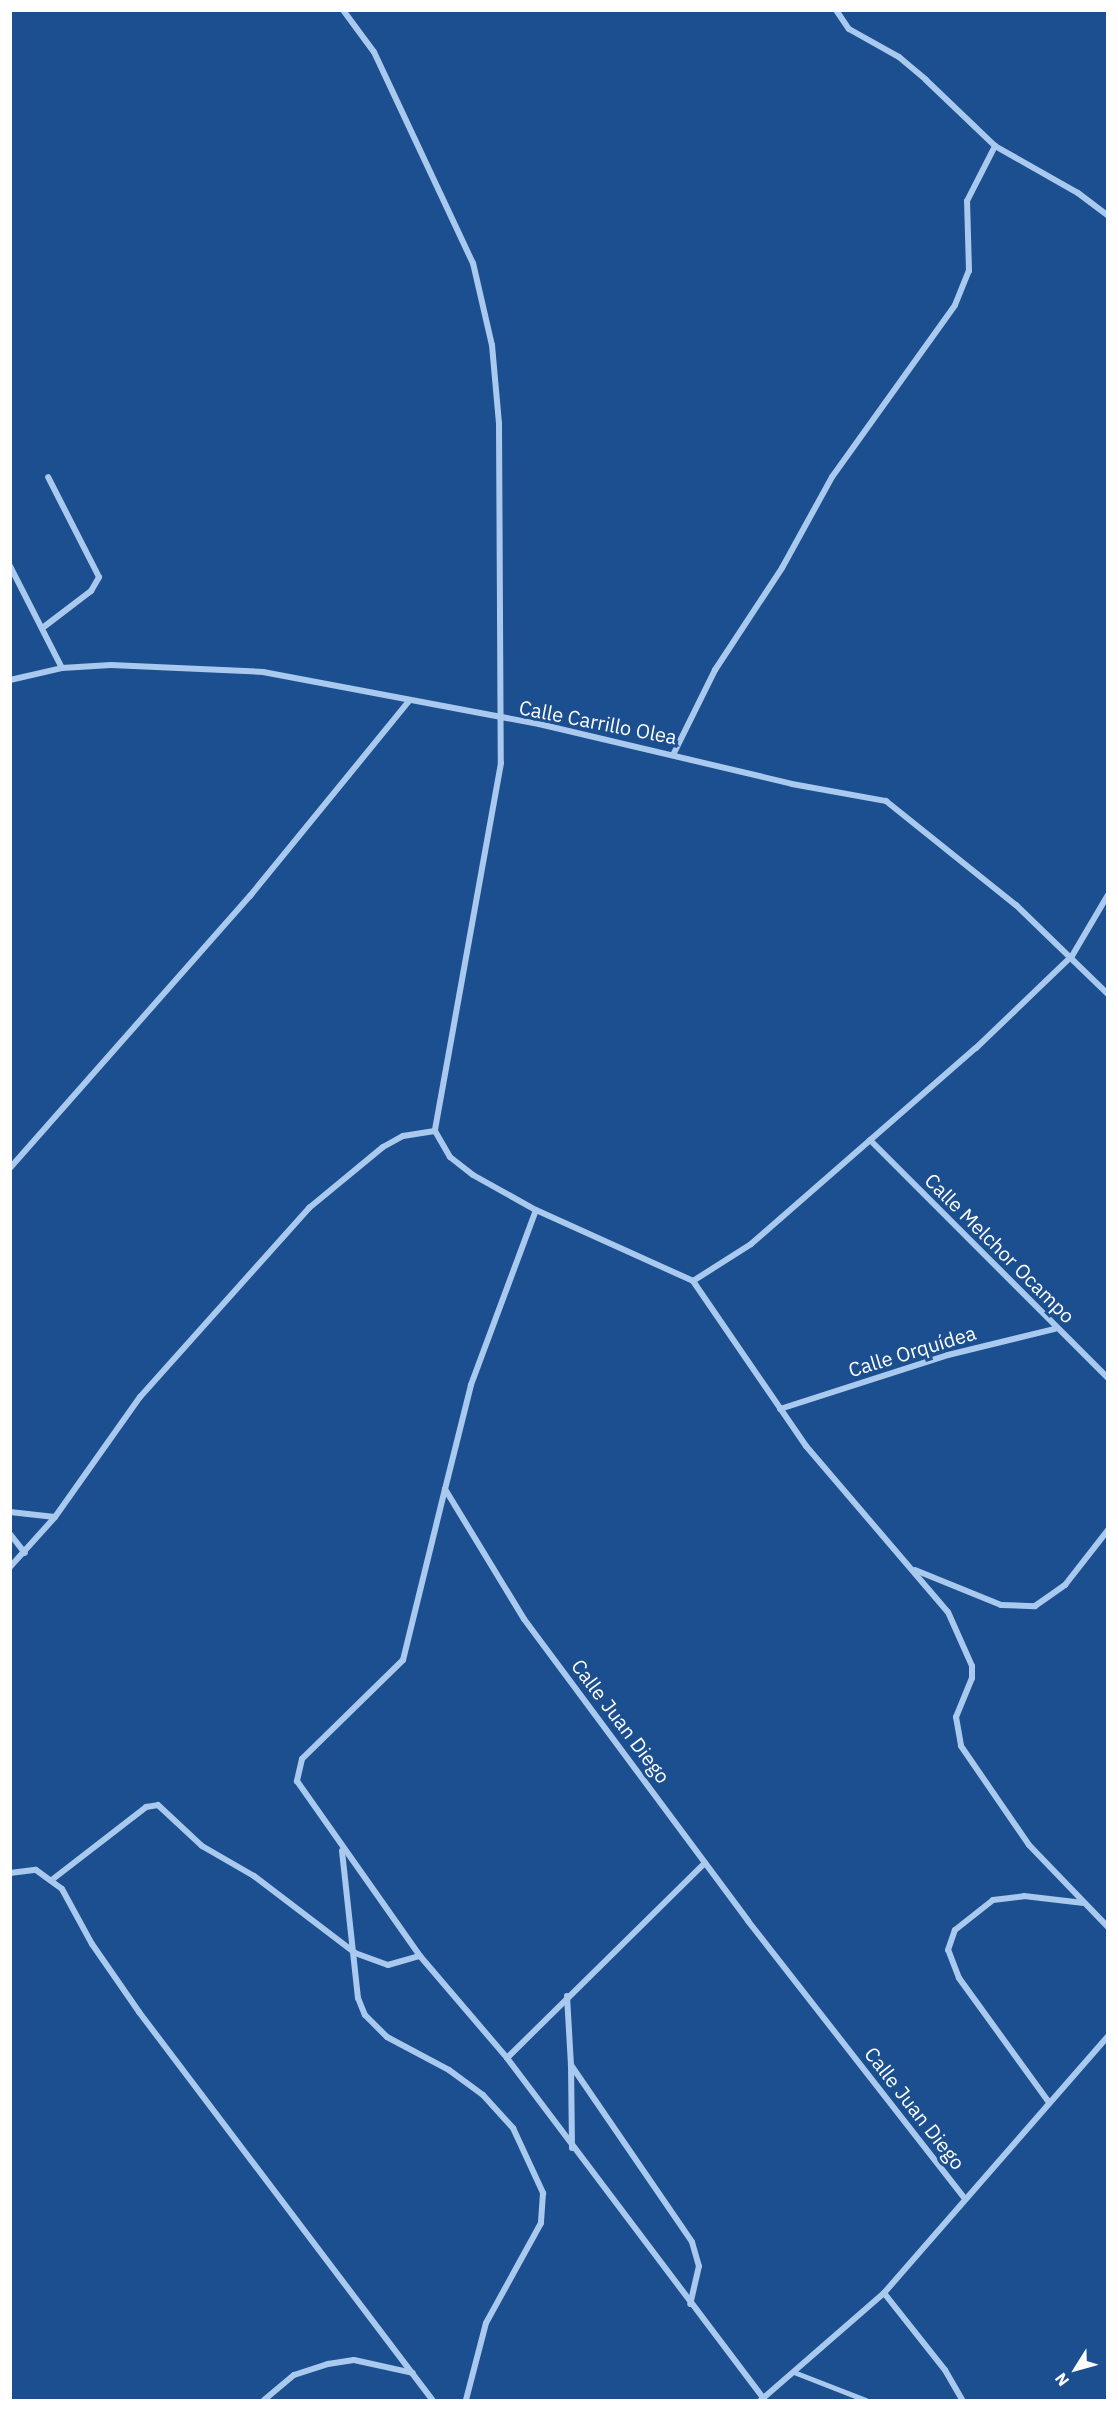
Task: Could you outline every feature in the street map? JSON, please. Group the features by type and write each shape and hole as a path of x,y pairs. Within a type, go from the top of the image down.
{"street":[{"path":"343,10 374,52 473,263 486,306 499,423 500,720 497,794 435,1131 462,1168 536,1210 693,1281 780,1409 836,1484 912,1568 948,1612 968,1653 972,1678 956,1718 961,1746 1029,1845 1107,1925"},
{"path":"836,10 849,29 899,57 995,146 1078,193 1107,216"},
{"path":"674,753 715,670 782,568 831,477 955,304 969,271 967,201 995,146"},
{"path":"45,626 91,591 99,577 48,477"},
{"path":"10,566 45,626 62,668"},
{"name":"Calle Carrillo Olea","path":"10,681 62,668 219,667 409,700 500,720 524,721 674,753 801,786 886,801 1016,904 1072,956 1107,994"},
{"path":"10,1168 250,896 409,700"},
{"path":"693,1281 751,1244 870,1140 1072,956 1107,896"},
{"path":"10,1568 55,1517 140,1397 309,1208 383,1147 403,1136 435,1131"},
{"name":"Calle Melchor Ocampo","path":"870,1140 1055,1329 1107,1378"},
{"path":"536,1210 475,1374 403,1660 297,1767 297,1781 342,1850 420,1956 507,2058 572,2148 762,2399 884,2293 964,2197 1107,2036"},
{"name":"Calle Orquídea","path":"780,1409 948,1355 1055,1329"},
{"name":"Calle Juan Diego","path":"445,1489 524,1619 705,1863 964,2197"},
{"path":"10,1512 55,1517"},
{"path":"912,1568 1001,1605 1035,1606 1065,1584 1107,1530"},
{"path":"10,1534 25,1552"},
{"path":"53,1879 146,1807 158,1805 202,1846 254,1876 355,1953 388,1965 420,1956"},
{"path":"342,1850 355,1953 358,1998 364,2014 387,2037 449,2070 483,2095 513,2128 543,2193 541,2223 486,2323 466,2400"},
{"path":"507,2058 567,1996 705,1863"},
{"path":"10,1873 36,1870 53,1879 139,2012 432,2400"},
{"path":"1048,2101 959,1978 948,1950 955,1930 993,1900 1024,1896 1085,1903"},
{"path":"567,1996 572,2148"},
{"path":"571,2065 692,2242 699,2266 690,2304"},
{"path":"884,2293 939,2362 962,2400"},
{"path":"264,2400 294,2375 328,2364 354,2360 413,2373"}],"lane":[{"path":"794,2372 866,2400"}]}
